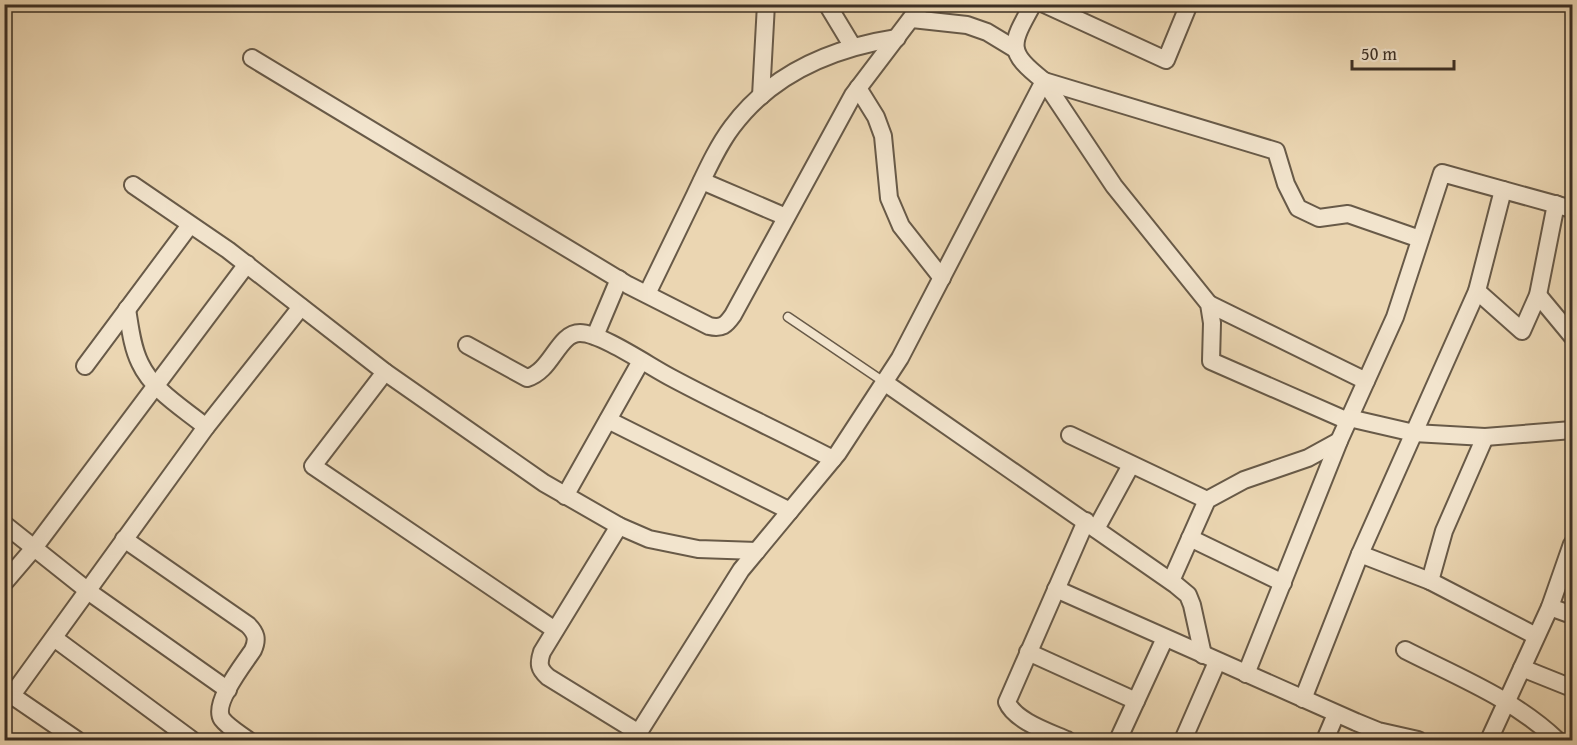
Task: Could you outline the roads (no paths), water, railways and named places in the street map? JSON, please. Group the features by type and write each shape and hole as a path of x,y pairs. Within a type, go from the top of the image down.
{"street":[{"path":"761,96 765,4"},
{"path":"826,4 854,47"},
{"path":"252,58 619,279 709,326 718,328 726,325 858,88 922,4"},
{"path":"1033,4 1017,37 1015,49 1017,56 1044,81 1114,186 1209,304 1366,381"},
{"path":"1044,4 1166,60 1189,4"},
{"path":"912,19 967,25 987,32 1015,49"},
{"path":"647,294 715,155 732,127 761,96 776,83 812,61 868,42 897,38"},
{"path":"1044,81 1275,152 1286,184 1298,208 1319,218 1348,214 1420,239"},
{"path":"619,526 555,630 539,661 540,670 548,677 637,737 741,570 834,459 900,358 1044,81"},
{"path":"858,88 876,117 883,136 889,198 901,226 942,278"},
{"path":"1245,674 1348,419 1395,317 1442,173 1572,209"},
{"path":"702,181 786,217"},
{"path":"133,185 247,264 385,372 565,496 619,526 649,539 698,549 757,551"},
{"path":"1303,699 1360,554 1477,291 1503,190"},
{"path":"1477,291 1522,332 1539,295 1556,204"},
{"path":"85,366 190,225"},
{"path":"4,583 34,548 247,264"},
{"path":"595,336 619,279"},
{"path":"1539,295 1572,336"},
{"path":"1209,304 1212,323 1211,361 1348,419 1414,433 1485,437 1572,430"},
{"path":"77,741 8,692 54,638 207,427 301,307"},
{"path":"126,309 139,362 155,387 207,427"},
{"path":"467,345 527,378 542,371 563,341 570,336 579,333 595,336 834,459"},
{"path":"565,496 641,361"},
{"path":"385,372 313,466 555,630"},
{"path":"884,382 1171,581 1188,596 1210,658 1183,741"},
{"path":"608,420 790,511"},
{"path":"1070,435 1207,500"},
{"path":"1430,581 1444,531 1485,437"},
{"path":"1171,581 1207,500 1244,480 1308,458 1339,441"},
{"path":"1067,741 1018,717 1010,710 1007,702 1056,589 1091,525 1131,465"},
{"path":"4,524 88,590 228,690"},
{"path":"1190,538 1283,583"},
{"path":"124,539 255,632 257,642 222,698 219,710 222,719 238,738"},
{"path":"1489,741 1550,607 1572,544"},
{"path":"1360,554 1430,581 1536,636"},
{"path":"1056,589 1336,714 1378,730 1418,741"},
{"path":"1550,607 1572,615"},
{"path":"54,638 192,741"},
{"path":"1118,741 1165,638"},
{"path":"1404,650 1507,701 1538,723 1557,741"},
{"path":"1028,652 1136,701"},
{"path":"1522,668 1572,688"},
{"path":"1325,741 1336,714"}],"lane":[{"path":"788,317 884,382"}]}
